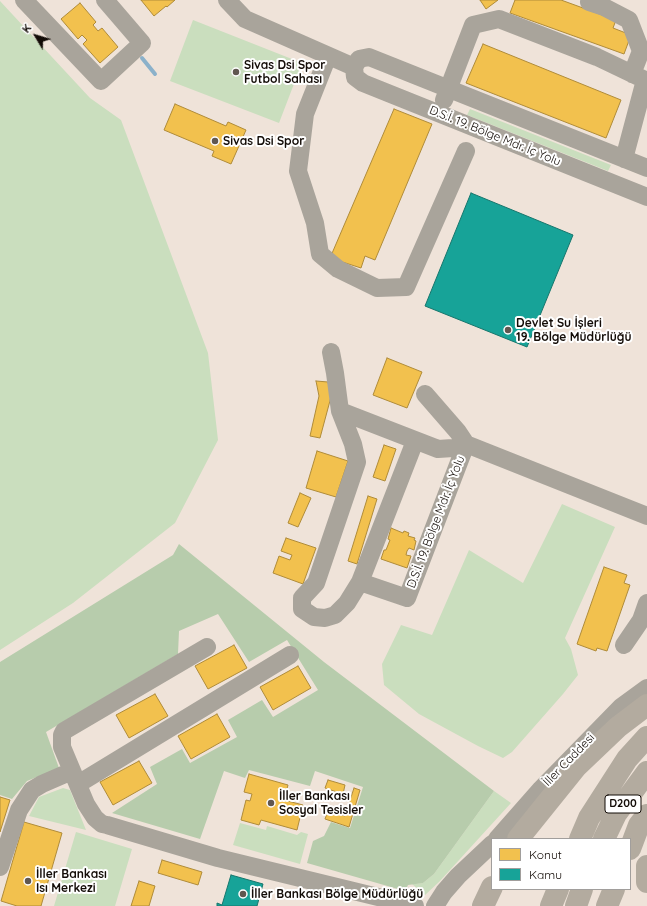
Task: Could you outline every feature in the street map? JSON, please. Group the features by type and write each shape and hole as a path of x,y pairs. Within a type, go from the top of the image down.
{"highway":[{"path":"519,838 576,767 618,727 647,705"},
{"path":"580,838 589,818 627,759 647,737"},
{"name":"D200","path":"604,838 616,814 647,772"},
{"name":"D200","path":"631,846 639,825 647,815"},
{"path":"647,866 647,882"},
{"path":"483,906 491,889"},
{"path":"551,906 558,890"},
{"path":"576,906 582,890"},
{"path":"607,906 614,890"}],"street":[{"path":"24,0 101,82 142,43 105,0"},
{"path":"227,0 245,19 354,67 359,59 369,57 647,169 642,195"},
{"path":"589,2 604,7 629,20 641,51 632,74"},
{"path":"438,113 449,89 473,25 499,19 597,57 645,80 624,159"},
{"path":"328,56 305,114 298,171 315,223 320,254 338,269 377,288 406,287 466,151"},
{"name":"D.S.İ. 19. Bölge Mdr. İç Yolu","path":"354,67 355,77 358,81 642,195"},
{"path":"331,352 340,411 353,444 357,462 316,583 302,598 302,609 314,617 326,618 335,615 347,603 360,582 416,441"},
{"name":"D.S.İ. 19. Bölge Mdr. İç Yolu","path":"425,394 458,432 466,444 647,516"},
{"name":"D.S.İ. 19. Bölge Mdr. İç Yolu","path":"340,411 438,449 453,448 466,444"},
{"name":"D.S.İ. 19. Bölge Mdr. İç Yolu","path":"360,582 407,598 466,444"},
{"path":"624,645 641,620 647,603"},
{"path":"208,647 64,731 62,735 62,747 86,804 95,818 107,826 218,858 415,906"},
{"path":"0,866 19,810 32,790 42,784 75,778 290,655"},
{"name":"İller Caddesi","path":"498,838 541,789 621,707 647,688"},
{"path":"435,906 444,892 458,876 491,845"}],"green space":[{"path":"0,1 90,98 121,120 208,353 218,440 175,523 73,603 0,650"},
{"name":"Sivas Dsi Spor Futbol Sahası","path":"193,20 302,63 279,123 170,81"},
{"path":"470,109 611,165 608,171 467,115"},
{"path":"562,504 615,527 565,638 571,649 578,675 512,752 503,758 419,714 384,685 382,664 401,625 432,635 469,550 523,583"},
{"path":"179,544 324,662 494,791 434,874 423,883 408,885 405,891 307,863 313,841 324,836 331,822 350,828 363,787 315,771 310,786 249,770 245,778 224,771 200,839 112,813 157,784 150,767 182,749 190,763 237,737 228,720 262,700 273,717 318,690 287,640 249,662 218,614 179,631 178,654 46,732 59,768 27,781 12,799 0,795 0,662 173,555"},
{"path":"63,788 70,790 86,830 29,816 39,797"},
{"path":"494,791 511,803 439,882 425,895 412,884 423,883 434,874"},
{"path":"240,823 266,830 267,826 297,835 301,832 308,834 300,864 233,845"},
{"path":"76,832 132,849 115,906 54,906"}],"building: Konut":[{"path":"141,0 175,0 154,16"},
{"path":"480,0 498,0 486,9"},
{"path":"515,0 561,0 616,20 613,28 631,35 624,54 510,13"},
{"path":"80,3 96,22 93,25 98,31 102,28 118,47 100,63 83,44 87,40 82,35 78,39 61,19"},
{"path":"483,44 621,100 606,138 466,83"},
{"name":"Sivas Dsi Spor","path":"175,104 226,126 228,122 246,130 231,164 212,156 214,151 164,130"},
{"path":"394,109 432,124 375,260 365,256 361,268 330,258"},
{"path":"387,358 422,372 407,408 373,395"},
{"path":"316,381 328,382 331,397 320,438 310,436 319,396"},
{"path":"384,445 396,449 385,481 373,477"},
{"path":"317,451 348,461 336,497 306,488"},
{"path":"300,493 311,498 298,527 288,523"},
{"path":"368,496 377,499 357,564 348,561"},
{"path":"391,528 403,533 404,531 409,533 408,536 415,538 414,540 416,541 414,550 409,548 407,551 406,555 411,556 407,568 381,559 390,540 388,539"},
{"path":"286,538 316,548 303,584 273,573 279,556 290,560 292,555 281,551"},
{"path":"604,567 627,575 624,583 630,585 607,651 597,648 596,651 577,644"},
{"path":"234,645 247,668 208,689 195,666"},
{"path":"298,666 311,688 273,710 260,687"},
{"path":"155,694 168,716 129,738 116,715"},
{"path":"217,714 230,737 191,759 178,736"},
{"path":"139,761 152,783 113,805 100,782"},
{"name":"İller Bankası Sosyal Tesisler","path":"249,774 288,785 284,800 303,805 297,830 261,820 259,825 241,820 246,800 250,801 252,794 244,792"},
{"path":"328,780 345,785 343,794 325,788"},
{"path":"354,788 360,790 349,827 325,819 328,811 345,816"},
{"path":"0,797 10,800 0,832"},
{"name":"İller Bankası Isı Merkezi","path":"24,822 62,833 41,906 17,906 1,901"},
{"path":"162,860 202,872 198,885 158,873"},
{"path":"139,881 155,886 149,906 131,906"}],"building: Kamu":[{"path":"471,193 573,235 527,347 425,306"},
{"name":"İller Bankası Bölge Müdürlüğü","path":"231,875 263,884 257,906 217,906 217,903 222,905"}],"waterway":[{"path":"142,58 155,74"}],"place":[{"name":"Sivas Dsi Spor Futbol Sahası","path":"236,72"},
{"name":"Sivas Dsi Spor","path":"215,141"},
{"name":"Devlet Su İşleri 19. Bölge Müdürlüğü","path":"508,330"},
{"name":"İller Bankası Sosyal Tesisler","path":"271,803"},
{"name":"İller Bankası Isı Merkezi","path":"28,881"},
{"name":"İller Bankası Bölge Müdürlüğü","path":"243,894"}]}
